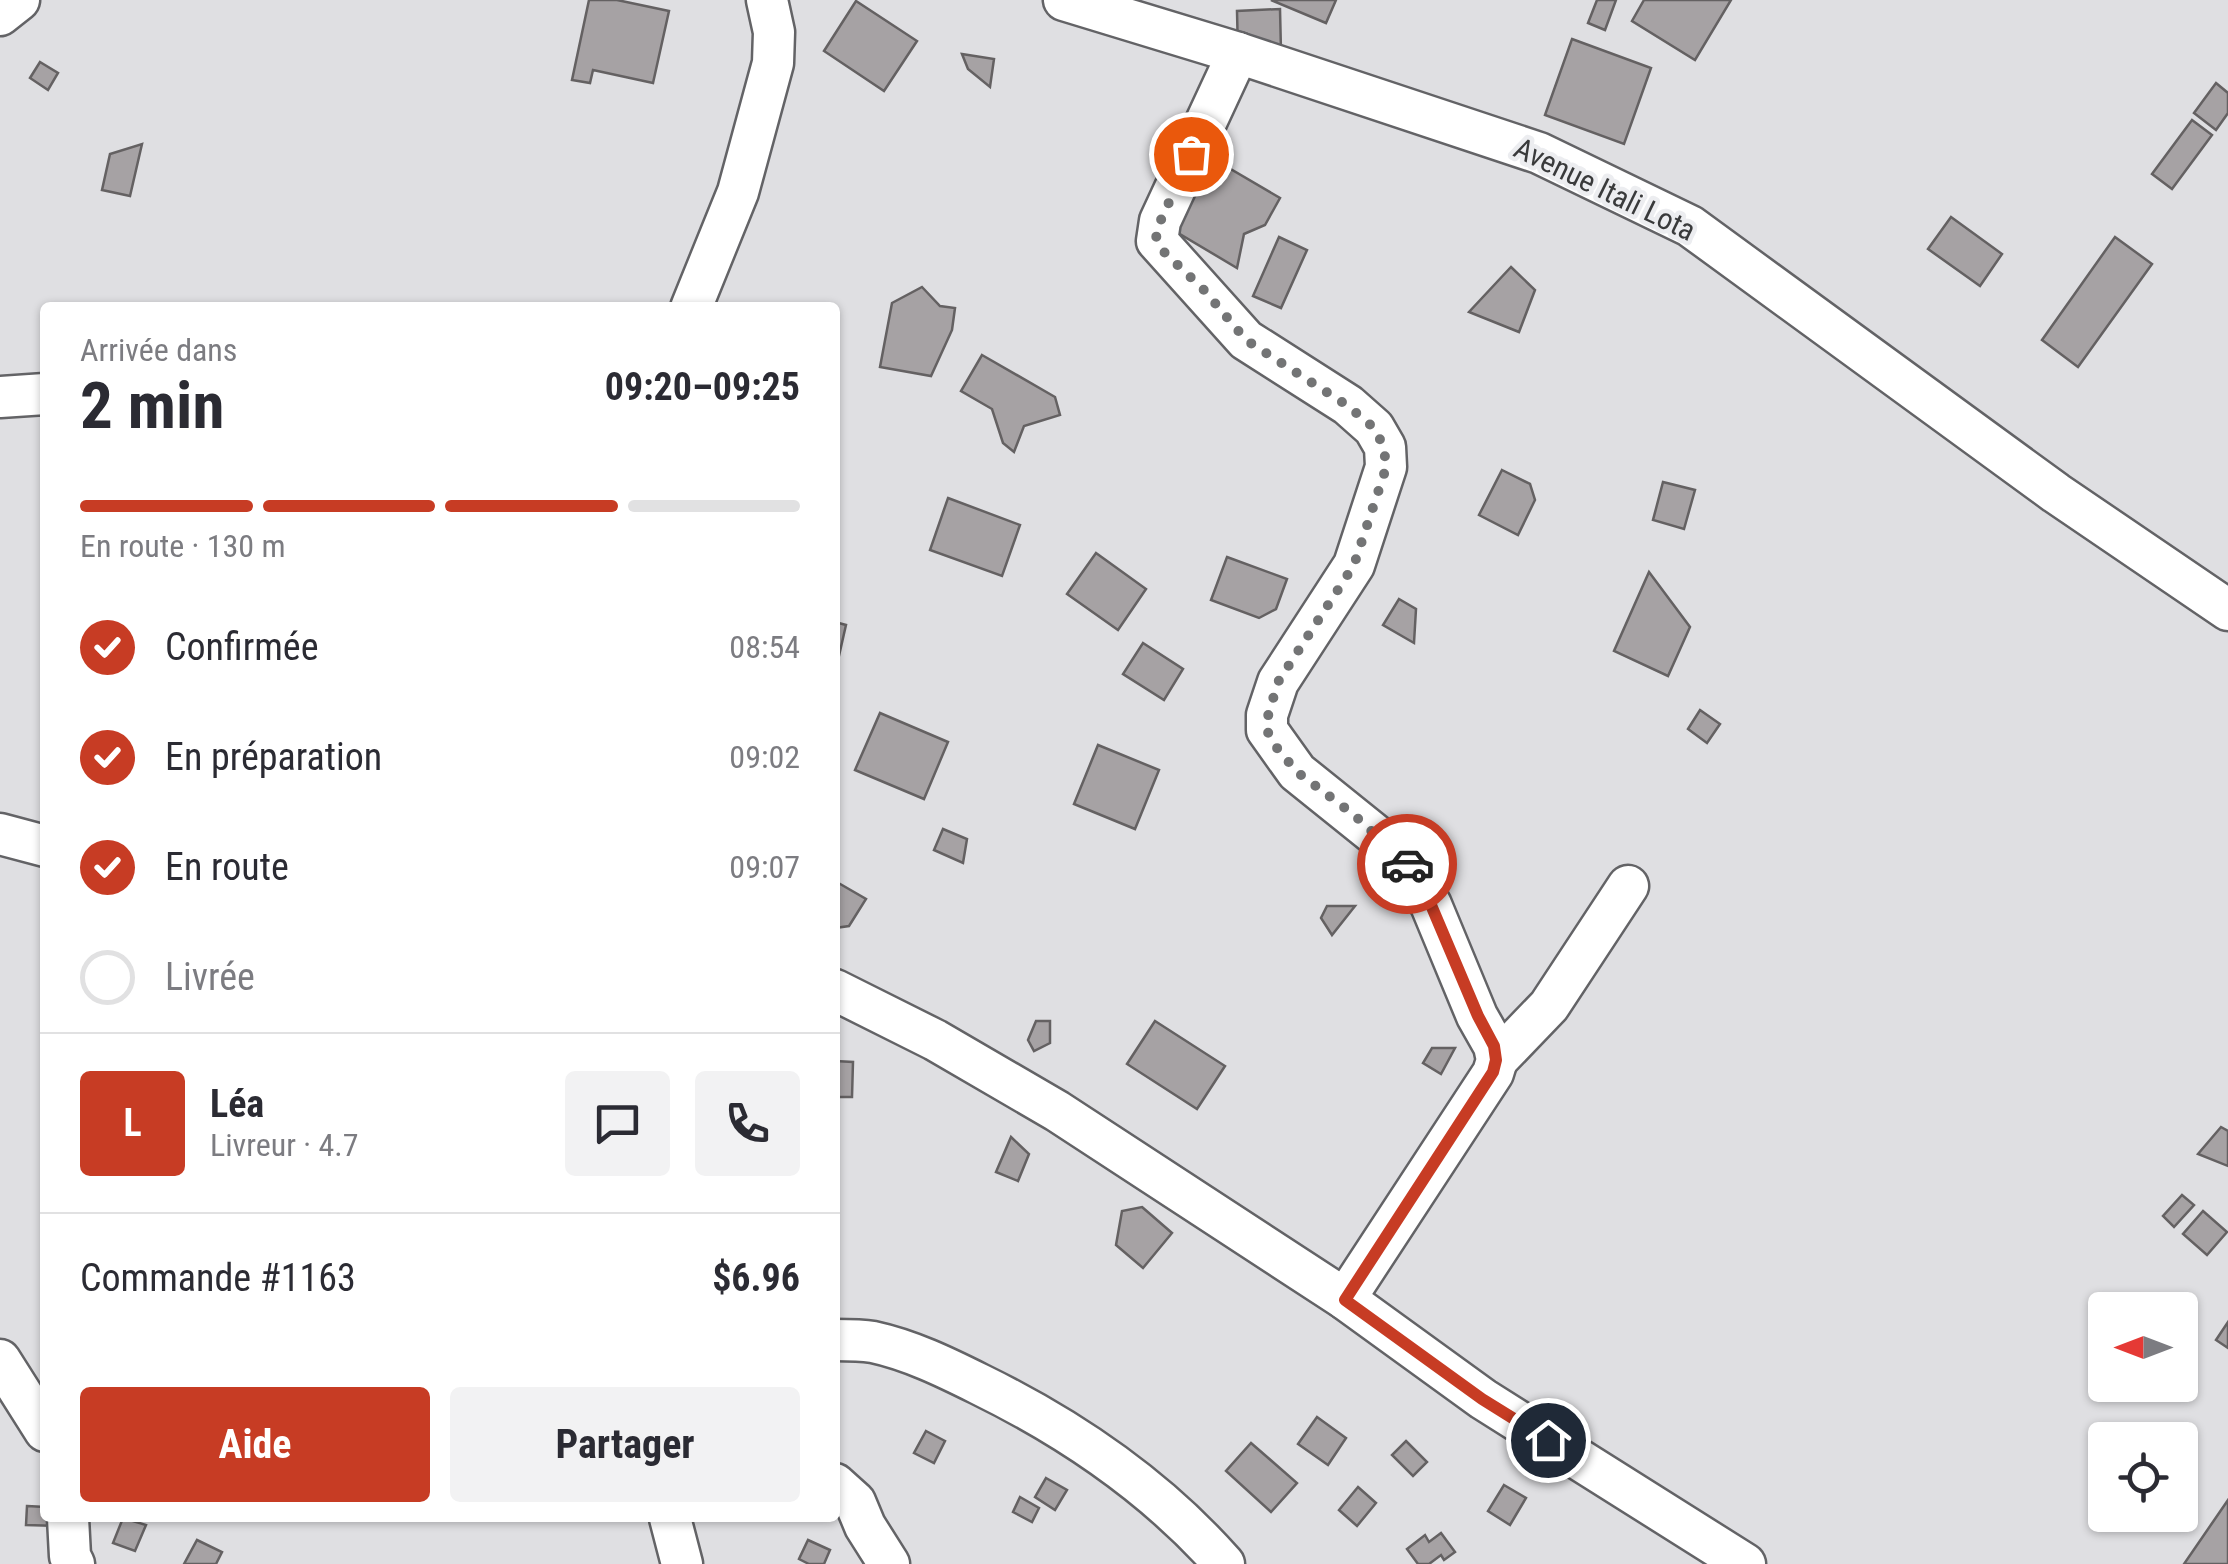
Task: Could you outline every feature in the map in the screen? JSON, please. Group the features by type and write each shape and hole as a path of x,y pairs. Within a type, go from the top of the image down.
{"street":[{"path":"0,15 19,0"},
{"path":"693,302 738,192 773,63 774,32 767,0"},
{"name":"Avenue Itali Lota","path":"1064,0 1538,153 1690,226 2056,493 2228,610"},
{"path":"1238,54 1160,222 1157,241 1246,340 1348,406 1374,428 1384,447 1386,468 1354,565 1278,682 1267,730 1297,772 1404,858 1431,905 1494,1046 1496,1060 1493,1072 1345,1300"},
{"path":"0,398 40,394"},
{"path":"0,834 40,845"},
{"path":"1496,1060 1550,1006 1628,886"},
{"path":"840,992 935,1040 1057,1111 1345,1300 1482,1399 1709,1553 1745,1564"},
{"path":"840,1340 872,1342 934,1362 1036,1412 1095,1450 1168,1508 1224,1564"},
{"path":"0,1360 40,1423"},
{"path":"840,1488 855,1502 889,1564"},
{"path":"68,1522 74,1564"},
{"path":"671,1522 682,1564"}],"building":[{"path":"589,0 617,0 669,11 653,83 593,70 590,83 572,80"},
{"path":"1271,0 1336,0 1326,23"},
{"path":"1597,0 1616,0 1605,30 1588,23"},
{"path":"1644,0 1731,0 1695,60 1632,21"},
{"path":"856,1 917,41 884,91 824,51"},
{"path":"1280,9 1281,52 1238,53 1237,11"},
{"path":"1572,39 1651,68 1624,144 1545,115"},
{"path":"962,54 994,59 990,87 968,69"},
{"path":"40,62 58,73 48,90 30,78"},
{"path":"2216,83 2228,93 2228,113 2216,130 2194,113"},
{"path":"2192,120 2212,135 2172,189 2152,174"},
{"path":"142,144 130,196 102,190 110,154"},
{"path":"1205,154 1280,198 1265,225 1244,234 1237,268 1163,224"},
{"path":"1951,217 2002,254 1980,286 1928,249"},
{"path":"1279,237 1307,250 1281,308 1253,296"},
{"path":"2115,237 2152,264 2078,367 2042,340"},
{"path":"1511,267 1535,290 1519,332 1469,312"},
{"path":"922,287 940,306 955,308 952,330 931,376 880,367 892,303"},
{"path":"982,355 1055,397 1060,415 1024,426 1014,452 1003,443 992,409 961,391"},
{"path":"1502,470 1530,484 1535,500 1518,535 1479,515"},
{"path":"1663,482 1695,490 1684,529 1653,520"},
{"path":"948,498 1020,525 1002,576 930,550"},
{"path":"1096,553 1146,589 1118,630 1067,594"},
{"path":"1227,557 1287,579 1276,609 1259,618 1211,600"},
{"path":"1649,572 1690,627 1668,676 1614,651"},
{"path":"1399,599 1416,609 1414,643 1383,625"},
{"path":"840,623 846,625 840,651"},
{"path":"1143,643 1183,669 1164,700 1123,674"},
{"path":"1700,710 1720,724 1707,743 1688,729"},
{"path":"880,713 948,742 924,799 855,770"},
{"path":"1098,745 1159,770 1135,829 1074,804"},
{"path":"943,829 967,839 963,863 934,850"},
{"path":"1427,856 1449,871 1441,883 1404,858"},
{"path":"840,884 866,899 849,926 840,927"},
{"path":"1327,906 1355,906 1332,935 1321,918"},
{"path":"1036,1021 1050,1021 1050,1043 1034,1051 1028,1040"},
{"path":"1155,1021 1225,1066 1197,1109 1127,1064"},
{"path":"1432,1048 1455,1048 1441,1074 1423,1063"},
{"path":"840,1061 853,1062 852,1097 840,1097"},
{"path":"2221,1127 2228,1131 2228,1166 2198,1154"},
{"path":"1011,1137 1029,1154 1018,1181 996,1172"},
{"path":"2182,1195 2194,1205 2174,1227 2163,1216"},
{"path":"1142,1207 1172,1233 1143,1268 1116,1245 1122,1211"},
{"path":"2203,1211 2227,1232 2207,1255 2183,1234"},
{"path":"2228,1322 2228,1348 2216,1340"},
{"path":"1317,1417 1346,1438 1328,1465 1298,1444"},
{"path":"926,1431 945,1441 934,1463 914,1453"},
{"path":"1406,1441 1427,1462 1413,1476 1392,1455"},
{"path":"1251,1443 1297,1483 1271,1512 1226,1471"},
{"path":"1046,1478 1067,1490 1055,1510 1035,1497"},
{"path":"1504,1485 1526,1498 1510,1525 1488,1511"},
{"path":"1358,1487 1376,1503 1357,1526 1339,1510"},
{"path":"1020,1497 1039,1508 1032,1522 1013,1512"},
{"path":"2228,1500 2228,1564 2184,1564"},
{"path":"27,1506 40,1507 40,1522 59,1522 59,1526 26,1525"},
{"path":"121,1522 146,1525 135,1551 113,1543"},
{"path":"1441,1533 1455,1552 1444,1560 1441,1555 1429,1564 1418,1564 1407,1549 1425,1535 1429,1542"},
{"path":"197,1540 222,1552 216,1564 184,1564"},
{"path":"808,1540 830,1550 824,1564 799,1559"}],"way so far":[{"path":"1191,154 1160,222 1156,236 1163,251 1204,290 1246,340 1348,406 1374,428 1384,447 1386,468 1354,565 1278,682 1267,730 1297,772 1353,814 1407,864"}],"route":[{"path":"1407,864 1431,905 1494,1046 1496,1060 1493,1072 1345,1300 1482,1399 1548,1440"}]}
